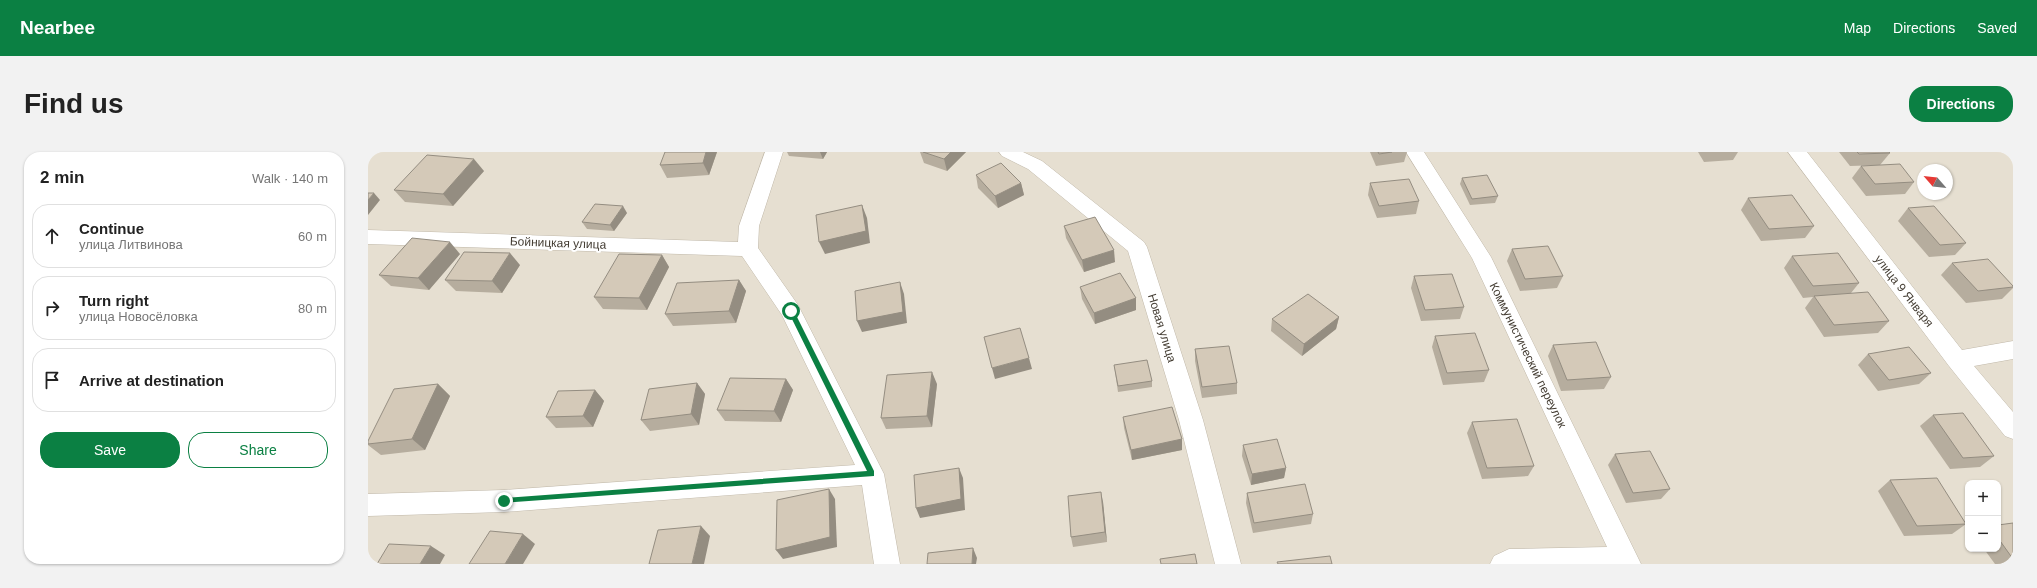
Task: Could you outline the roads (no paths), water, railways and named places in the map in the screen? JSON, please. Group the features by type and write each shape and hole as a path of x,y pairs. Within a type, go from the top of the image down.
{"street":[{"path":"774,152 749,226 748,249 791,311 872,474 887,564"},
{"name":"Новая улица","path":"1008,152 1035,165 1137,247 1191,420 1228,564"},
{"name":"Коммунистический переулок","path":"1415,152 1481,257 1627,562"},
{"name":"улица 9 Января","path":"1797,152 1957,360 2013,429"},
{"name":"Бойницкая улица","path":"368,237 748,249"},
{"path":"1957,360 2013,350"},
{"path":"368,506 504,501 872,474"},
{"path":"1502,564 1510,561 1627,562"}]}
